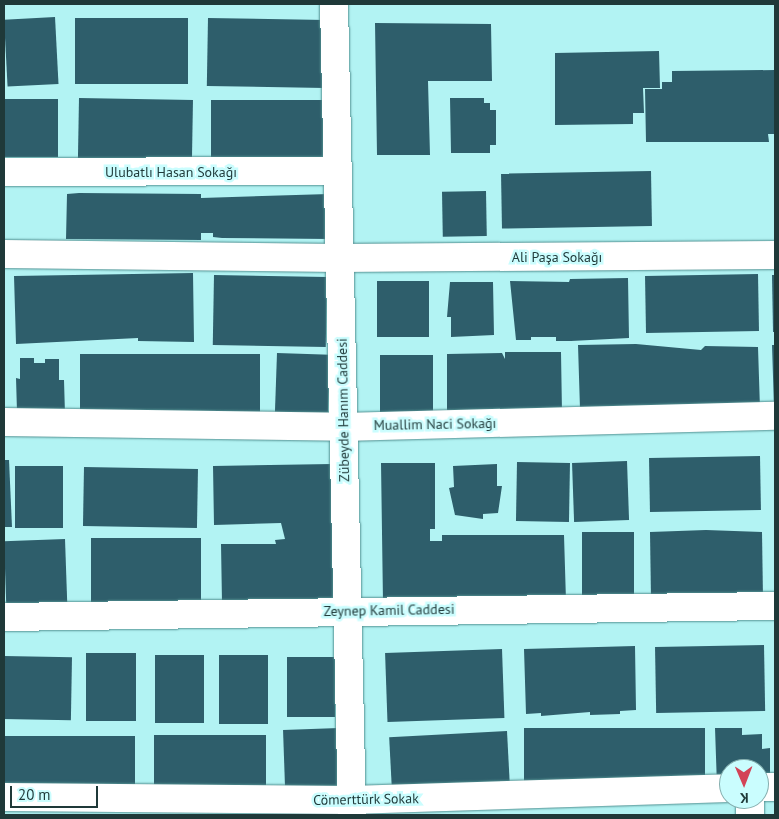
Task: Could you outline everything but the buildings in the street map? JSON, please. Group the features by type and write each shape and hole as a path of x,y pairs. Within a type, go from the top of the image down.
{"street":[{"name":"Zübeyde Hanım Caddesi","path":"334,4 352,808"},
{"name":"Ulubatlı Hasan Sokağı","path":"4,172 338,171"},
{"name":"Ali Paşa Sokağı","path":"4,254 339,258 775,255"},
{"name":"Muallim Naci Sokağı","path":"4,422 343,427 775,416"},
{"name":"Zeynep Kamil Caddesi","path":"4,617 347,610 775,606"},
{"name":"Cömerttürk Sokak","path":"4,797 352,808 719,789"}]}
